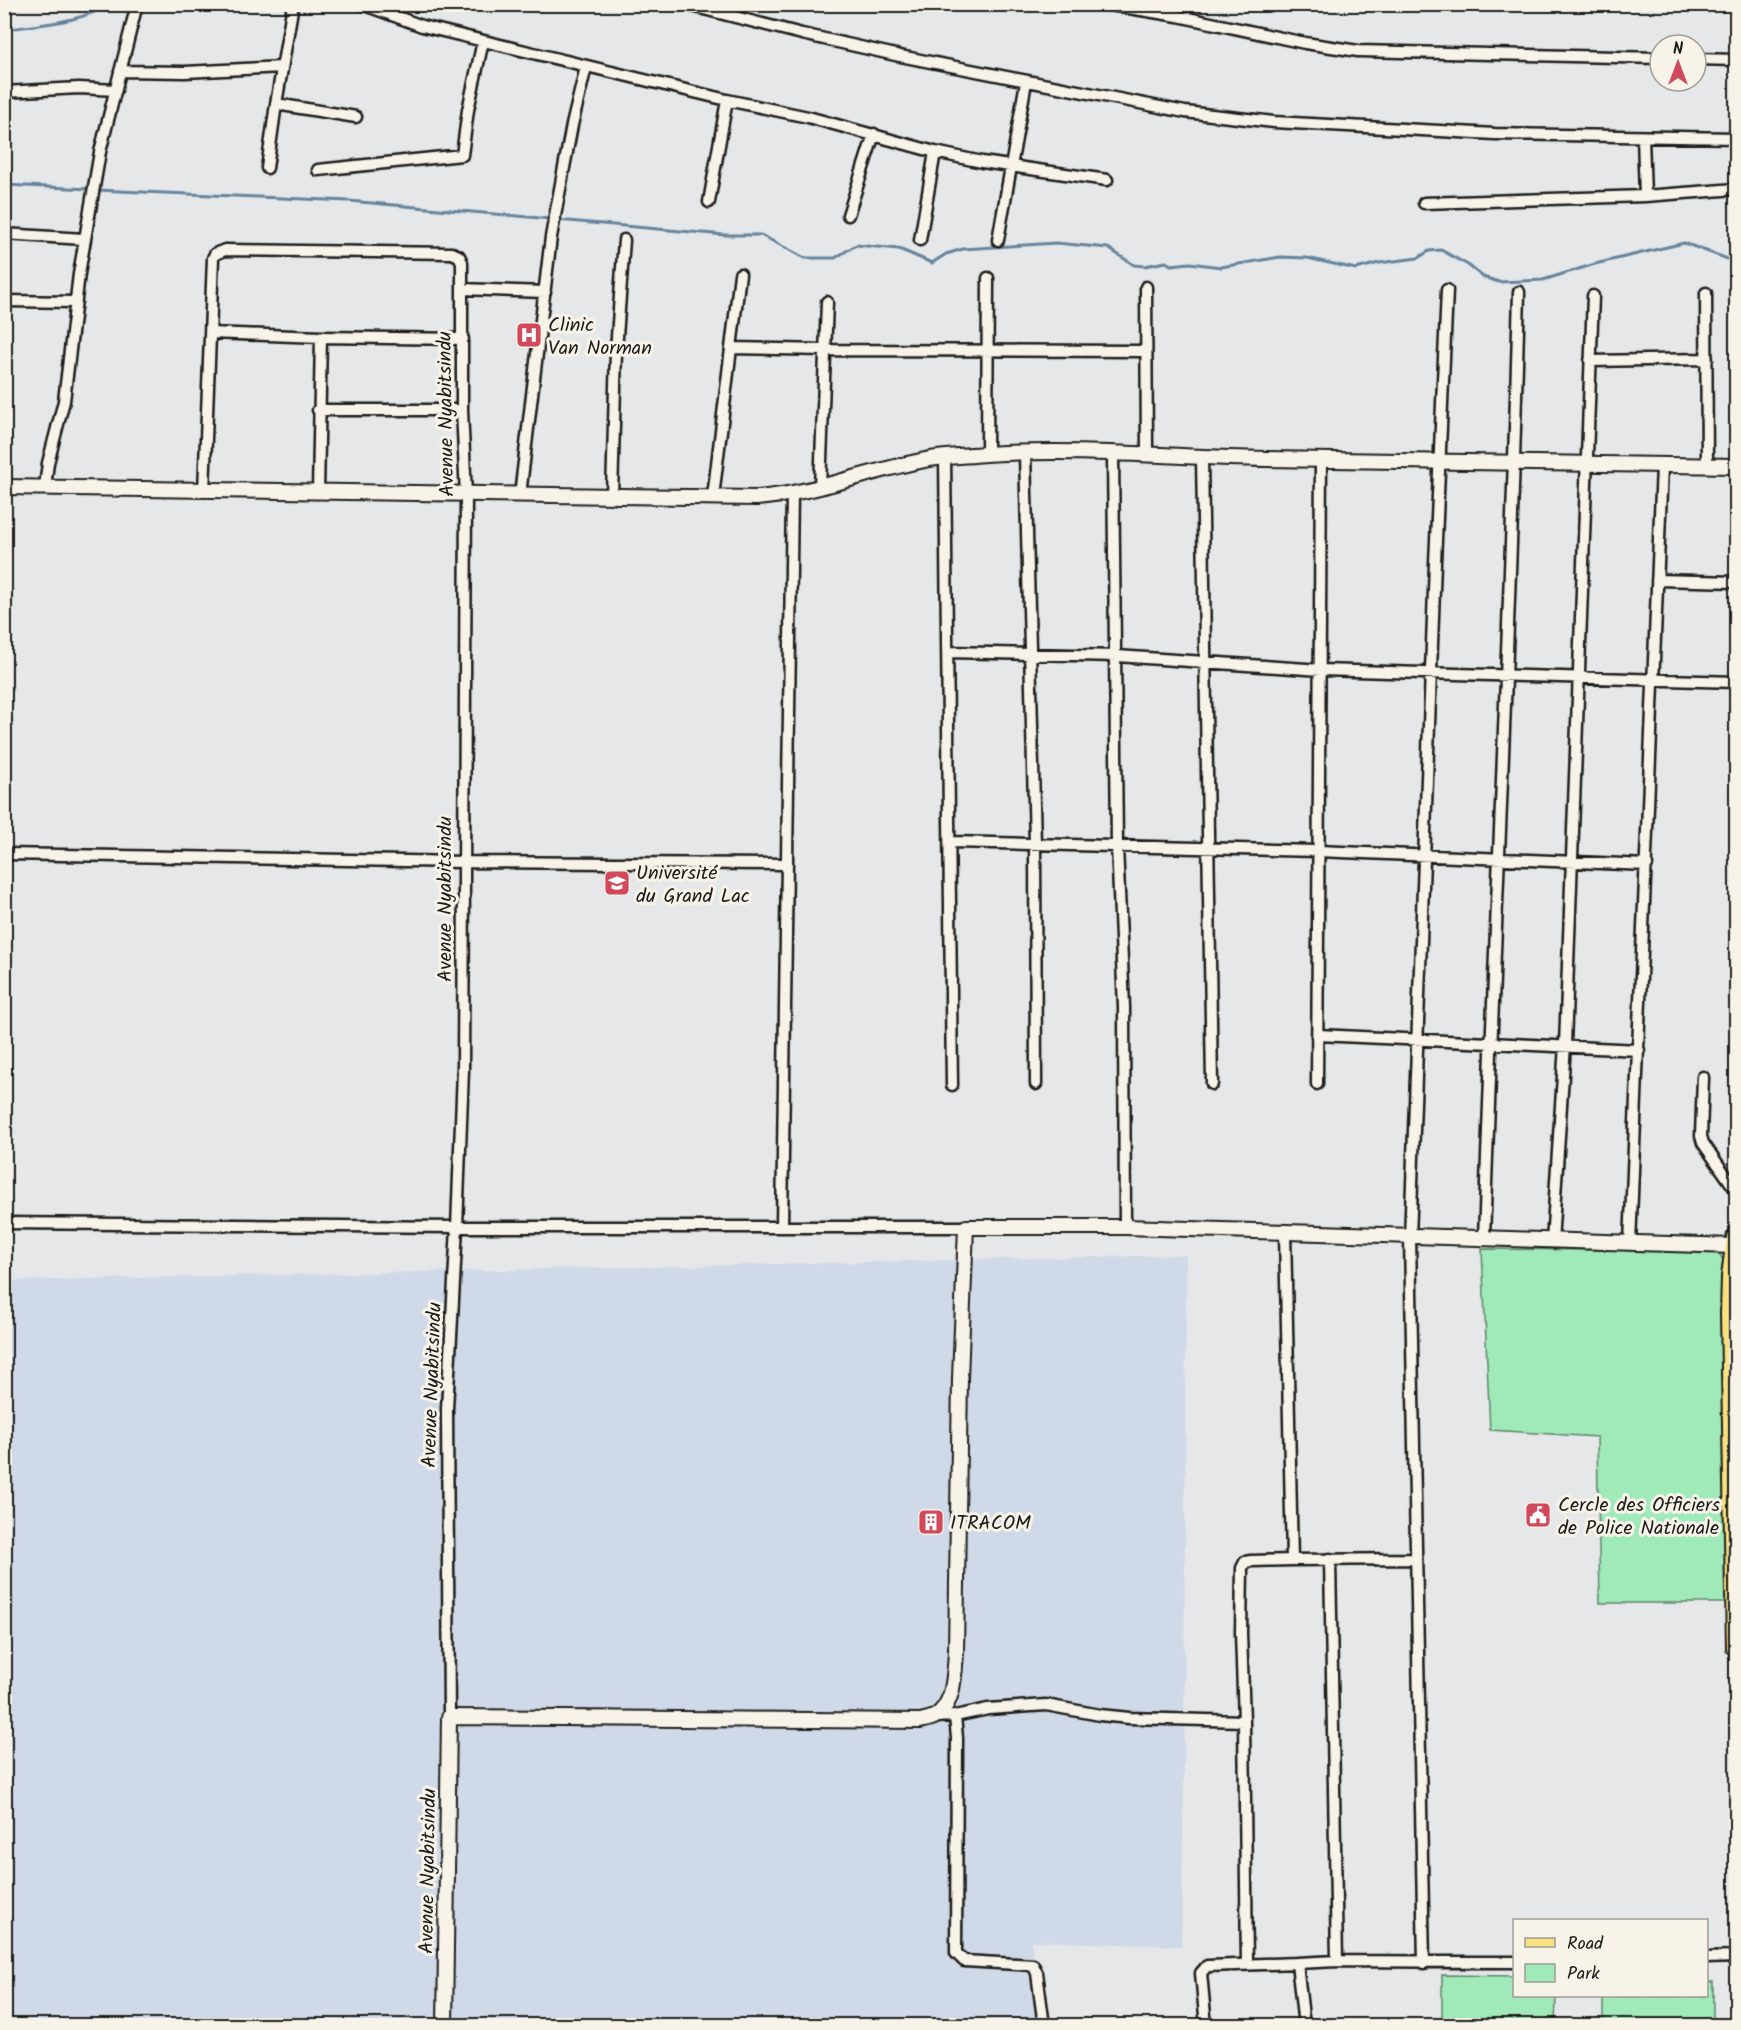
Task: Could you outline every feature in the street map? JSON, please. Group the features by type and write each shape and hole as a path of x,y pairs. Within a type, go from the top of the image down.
{"main road":[{"path":"1736,1242 1730,1314 1737,1647"}],"street":[{"path":"45,487 48,463 64,401 84,239 94,182 137,4"},
{"path":"267,168 293,4"},
{"path":"362,4 422,26 483,42 808,117 935,152 982,162 1107,180"},
{"path":"684,4 802,34 1026,82 1185,112 1240,119 1495,134 1737,138"},
{"path":"1104,4 1358,51 1648,58"},
{"path":"318,171 462,155 468,110 483,42"},
{"path":"1708,59 1737,60"},
{"path":"120,71 185,72 282,67"},
{"path":"519,495 551,237 572,125 586,67"},
{"path":"998,240 1026,82"},
{"path":"4,92 79,88 116,90"},
{"path":"709,202 728,100"},
{"path":"276,104 356,117"},
{"path":"848,215 874,134"},
{"path":"1642,137 1645,196"},
{"path":"920,240 935,152"},
{"path":"1424,203 1645,196 1737,189"},
{"path":"4,234 84,239"},
{"path":"612,496 616,351 624,240"},
{"name":"Avenue Nyabitsindu","path":"204,491 213,258 219,251 452,254 459,256 462,262 462,410 466,495 463,1070 447,1408 449,1717 445,2025"},
{"path":"714,497 740,274"},
{"path":"987,454 988,278"},
{"path":"1146,287 1147,454"},
{"path":"462,289 545,292"},
{"path":"1424,1963 1410,1238 1447,290"},
{"path":"1484,1239 1519,292"},
{"path":"1706,293 1707,466"},
{"path":"1552,1242 1565,1045 1593,296"},
{"path":"4,301 76,302"},
{"path":"820,487 827,302"},
{"path":"210,333 321,338 463,339"},
{"path":"318,492 321,338"},
{"path":"731,348 1145,351"},
{"path":"1590,361 1707,359"},
{"path":"318,410 462,410"},
{"path":"4,487 757,498 820,487 926,460 1025,453 1514,464 1737,466"},
{"path":"1025,453 1035,844 1036,1084"},
{"path":"1113,454 1117,656 1117,846 1124,1007 1125,1227"},
{"path":"945,457 952,1086"},
{"path":"1202,457 1212,1084"},
{"path":"1317,1084 1321,459"},
{"path":"1630,1244 1662,466"},
{"path":"782,1227 785,864 792,493"},
{"path":"1657,580 1737,582"},
{"path":"947,652 1117,656 1321,670 1737,682"},
{"path":"951,842 1318,851 1647,865"},
{"path":"4,854 464,862 785,864"},
{"path":"1318,1035 1639,1050"},
{"path":"1703,1077 1699,1128 1703,1143 1737,1190"},
{"path":"4,1223 457,1227 1125,1227 1630,1244 1736,1242"},
{"path":"934,1717 945,1707 950,1696 956,1653 960,1378 966,1227"},
{"path":"1285,1233 1292,1560"},
{"path":"1330,1559 1337,1961"},
{"path":"1247,1964 1241,1633 1242,1568 1245,1562 1251,1561 1415,1559"},
{"path":"449,1717 920,1721 988,1709 1046,1705 1129,1718 1244,1721"},
{"path":"955,1716 957,1738 956,1953 964,1961 1033,1965 1037,1973 1044,2025"},
{"path":"1708,1958 1737,1957"},
{"path":"1206,2025 1201,1973 1203,1969 1213,1965 1337,1961 1513,1962"},
{"path":"1298,1963 1304,2025"}],"shaded area":[{"path":"1186,1255 1184,1782 1181,1946 1031,1941 1043,2025 5,2025 4,1281"}],"green space":[{"path":"1482,1249 1718,1251 1725,1264 1736,1603 1600,1603 1597,1437 1490,1430"},
{"path":"1442,1975 1513,1976 1513,1997 1556,1997 1555,2025 1442,2025"},
{"path":"1708,1982 1713,1982 1713,2025 1603,2025 1603,1997 1708,1997"}],"waterway":[{"path":"4,30 73,19 110,4"},
{"path":"4,185 90,189"},
{"path":"96,190 349,201 551,219"},
{"path":"557,220 725,235 761,235 805,258 835,258 856,245 899,249 932,263 946,254 963,249 1056,243 1108,248 1134,265 1145,266 1166,262 1171,265 1190,263 1221,267 1280,257 1307,258 1356,269 1379,263 1418,258 1429,251 1441,250 1468,265 1483,277 1499,282 1543,280 1595,264 1684,243 1736,262"}],"place":[{"name":"Clinic Van Norman","path":"529,335"},
{"name":"Université du Grand Lac","path":"617,883"},
{"name":"Cercle des Officiers de Police Nationale","path":"1538,1515"},
{"name":"ITRACOM","path":"931,1522"}]}
